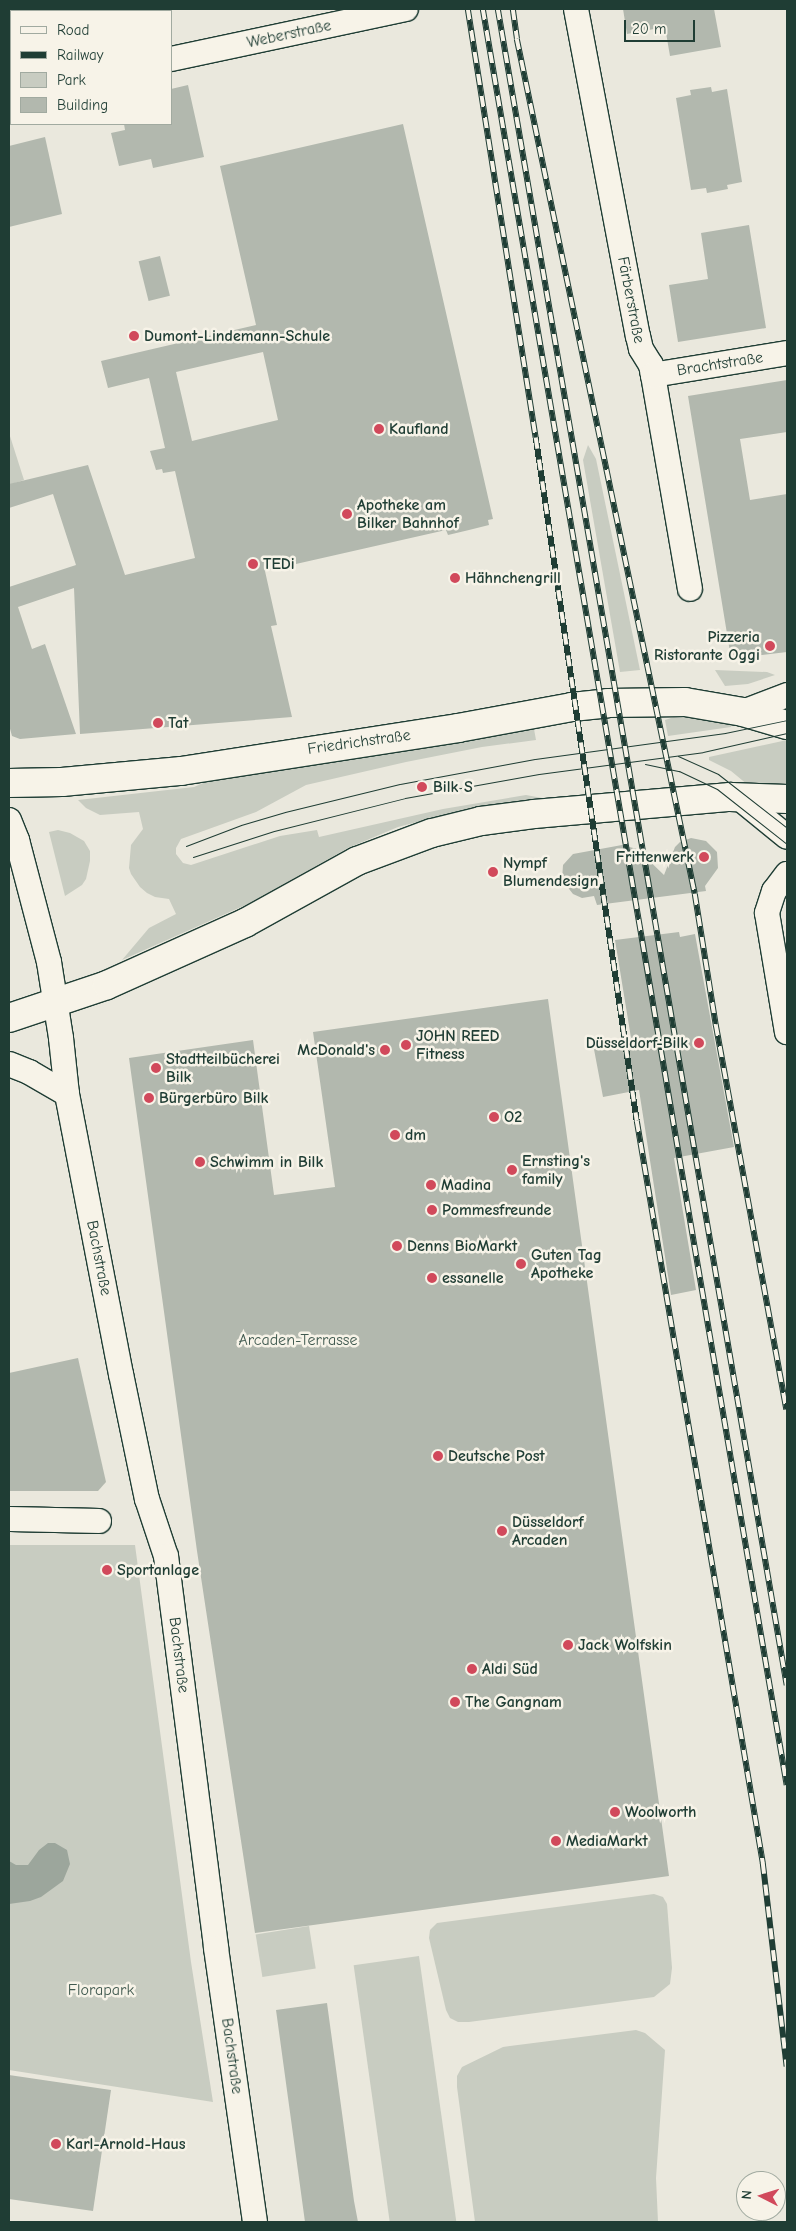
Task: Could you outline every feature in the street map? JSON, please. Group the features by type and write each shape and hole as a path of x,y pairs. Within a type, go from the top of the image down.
{"main road":[{"name":"Friedrichstraße","path":"9,783 62,782 181,771 292,752 449,729 589,704 637,701 709,706 743,712 787,725"},
{"path":"9,1018 107,985 261,915 358,861 432,833 501,818 738,797 787,799"}],"street":[{"name":"Weberstraße","path":"172,58 406,9"},
{"name":"Färberstraße","path":"576,9 638,336 641,350 651,365 653,375 690,589"},
{"name":"Brachtstraße","path":"653,375 787,353"},
{"path":"743,712 787,695"},
{"path":"738,797 787,837"},
{"name":"Bachstraße","path":"9,820 17,840 49,962 66,1094 144,1486 166,1556 216,1948 255,2222"},
{"path":"787,874 774,891 767,913 787,1032"},
{"path":"9,1064 29,1072 66,1094"},
{"path":"9,1519 100,1521"}],"green space":[{"path":"9,433 24,480 9,485"},
{"path":"588,445 596,459 640,670 620,672 583,460"},
{"path":"715,670 767,672 775,675 748,684 725,686"},
{"path":"677,716 713,719 732,723 731,727 668,736 665,720"},
{"path":"531,728 534,729 536,740 482,747 306,785 256,812 181,839 176,848 176,854 183,863 191,865 280,836 317,830 319,837 443,809 526,795 542,798 470,808 398,827 348,848 250,903 122,960 149,928 176,914 169,899 155,897 147,893 131,874 129,868 131,845 143,829 139,812 100,815 86,808 78,800 194,787 217,777 484,738"},
{"path":"787,740 787,787 748,785 731,771 709,760 709,757"},
{"path":"58,830 70,833 84,841 90,851 86,879 82,885 65,896 49,832"},
{"name":"Florapark","path":"9,1545 135,1545 191,1962 213,2102 9,2070"},
{"path":"654,1894 663,1897 667,1904 672,1968 670,1984 654,1997 469,2022 458,2022 450,2018 446,2010 429,1938 430,1930 437,1923"},
{"path":"309,1926 316,1968 262,1977 256,1934"},
{"path":"419,1956 456,2222 390,2222 354,1965"},
{"path":"636,2030 645,2033 665,2050 656,2178 658,2222 475,2222 457,2087 457,2076 462,2067 503,2047"}],"shaded area":[{"path":"48,1843 55,1843 67,1850 70,1864 63,1881 41,1897 30,1901 9,1904 9,1861 16,1865 28,1865 39,1850"}],"building":[{"path":"623,9 714,9 721,47 670,56 665,27 627,34"},
{"path":"188,85 204,157 153,168 151,159 119,166 111,133 125,130 124,125 172,125 172,89"},
{"path":"711,87 712,92 727,89 742,182 727,185 728,189 707,193 706,188 691,190 676,98 691,95 690,90"},
{"path":"403,124 493,519 488,520 489,525 448,535 446,530 265,571 277,625 271,626 292,717 80,734 74,588 18,607 32,649 45,644 76,734 20,739 12,736 9,725 9,587 76,565 53,494 9,508 9,484 88,465 125,575 195,558 175,471 163,473 162,469 156,470 150,451 165,448 149,378 108,388 101,361 256,325 220,166","holes":["263,352 278,420 192,441 176,372"]},
{"path":"45,137 62,214 9,227 9,146"},
{"path":"749,225 766,328 678,342 669,285 708,279 701,233"},
{"path":"160,256 170,296 149,301 139,261"},
{"path":"787,380 787,432 740,439 750,500 787,494 787,652 738,658 730,652 688,396"},
{"path":"691,838 706,841 717,852 718,868 705,886 706,891 597,905 594,896 582,898 573,894 562,880 563,865 573,854 622,845 637,849 664,875 675,847 680,842"},
{"path":"679,932 680,937 695,934 734,1147 674,1158 696,1290 671,1295 639,1090 603,1097 593,1044 631,1038 615,940"},
{"path":"548,999 669,1876 255,1933 197,1551 129,1058 253,1040 274,1195 335,1187 313,1032"},
{"path":"78,1358 106,1482 98,1491 9,1491 9,1373"},
{"path":"327,2003 358,2222 305,2222 276,2010"},
{"name":"Karl-Arnold-Haus","path":"9,2075 111,2090 93,2211 9,2199"}],"tram line":[{"path":"186,846 241,825 285,812 400,784 535,759 725,733 787,720"},
{"path":"193,857 274,831 405,798 539,774 703,752 787,733"},
{"path":"678,756 718,774 787,828"},
{"path":"645,764 679,771 717,789 787,844"}],"railway":[{"path":"468,9 536,438 637,1121 763,1863 787,2067"},
{"path":"483,9 787,1785"},
{"path":"498,9 787,1685"},
{"path":"513,9 517,39 695,894 716,1025 787,1410"}],"place":[{"name":"Dumont-Lindemann-Schule","path":"134,336"},
{"name":"Kaufland","path":"379,429"},
{"name":"Apotheke am Bilker Bahnhof","path":"347,514"},
{"name":"TEDi","path":"253,564"},
{"name":"Hähnchengrill","path":"455,578"},
{"name":"Pizzeria Ristorante Oggi","path":"770,646"},
{"name":"Tat","path":"158,723"},
{"name":"Bilk S","path":"422,787"},
{"name":"Frittenwerk","path":"704,857"},
{"name":"Nympf Blumendesign","path":"493,872"},
{"name":"Düsseldorf-Bilk","path":"699,1043"},
{"name":"JOHN REED Fitness","path":"406,1045"},
{"name":"McDonald's","path":"385,1050"},
{"name":"Stadtteilbücherei Bilk","path":"156,1068"},
{"name":"Bürgerbüro Bilk","path":"149,1098"},
{"name":"O2","path":"494,1117"},
{"name":"dm","path":"395,1135"},
{"name":"Schwimm in Bilk","path":"200,1162"},
{"name":"Ernsting's family","path":"512,1170"},
{"name":"Madina","path":"431,1185"},
{"name":"Pommesfreunde","path":"432,1210"},
{"name":"Denns BioMarkt","path":"397,1246"},
{"name":"Guten Tag Apotheke","path":"521,1264"},
{"name":"essanelle","path":"432,1278"},
{"name":"Deutsche Post","path":"438,1456"},
{"name":"Düsseldorf Arcaden","path":"502,1531"},
{"name":"Sportanlage","path":"107,1570"},
{"name":"Jack Wolfskin","path":"568,1645"},
{"name":"Aldi Süd","path":"472,1669"},
{"name":"The Gangnam","path":"455,1702"},
{"name":"Woolworth","path":"615,1812"},
{"name":"MediaMarkt","path":"556,1841"},
{"name":"Karl-Arnold-Haus","path":"56,2144"}],"park label":[{"name":"Arcaden-Terrasse","path":"298,1340"}]}
